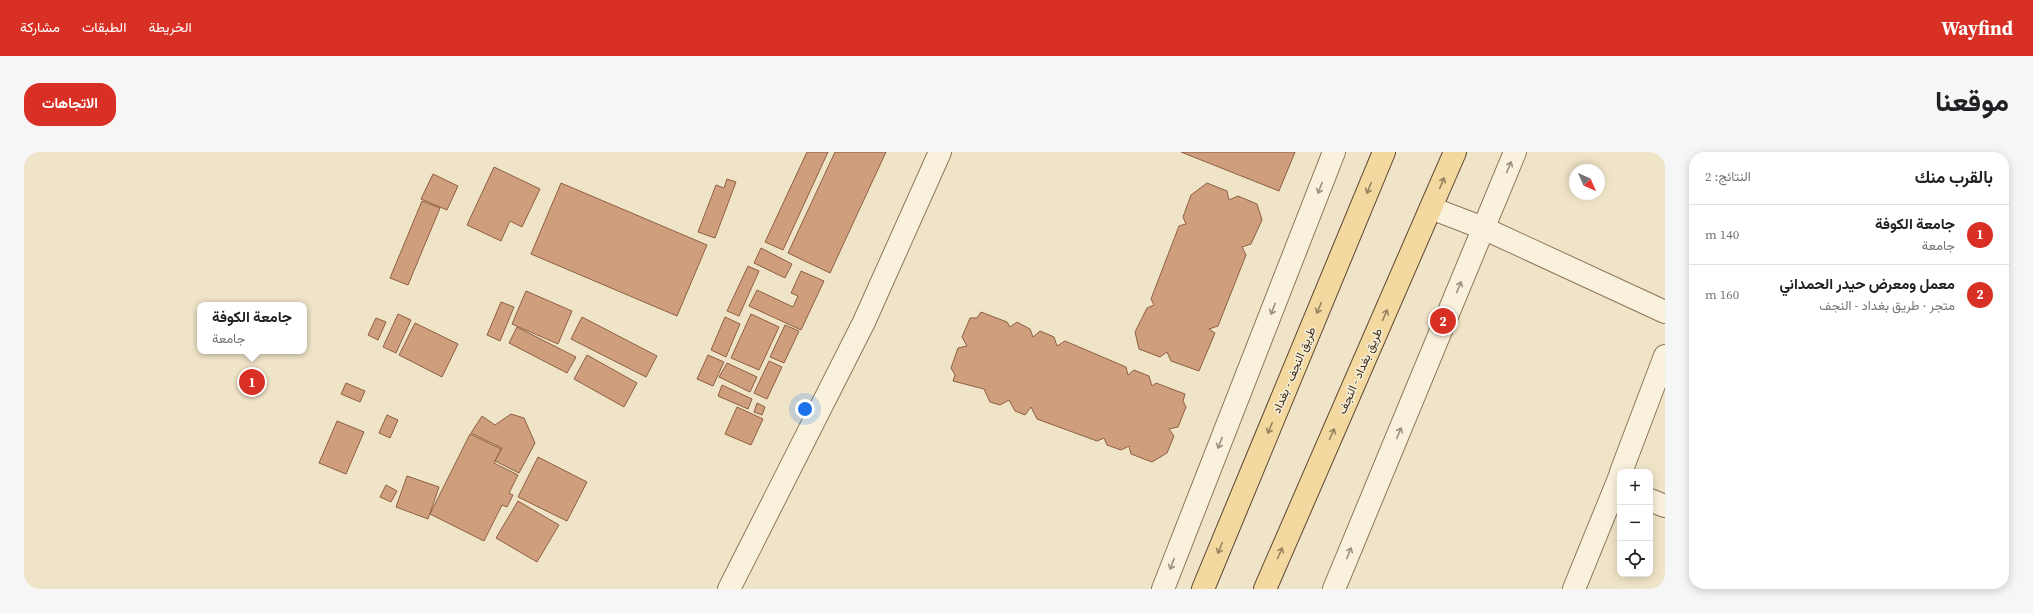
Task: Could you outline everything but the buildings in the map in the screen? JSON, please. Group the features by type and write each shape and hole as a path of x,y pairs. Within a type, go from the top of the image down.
{"main road":[{"name":"طريق النجف - بغداد","path":"1203,589 1384,152"},
{"name":"طريق بغداد - النجف","path":"1265,589 1455,152"}],"street":[{"path":"729,589 864,322 940,152"},
{"path":"1163,589 1334,152"},
{"path":"1334,589 1515,152"},
{"path":"1431,208 1483,228 1665,312"},
{"path":"1623,469 1665,356"},
{"path":"1574,589 1617,485"},
{"path":"1653,501 1665,506"}],"place":[{"name":"معمل ومعرض حيدر الحمداني","path":"1443,321"},
{"name":"جامعة الكوفة","path":"252,382"}]}
